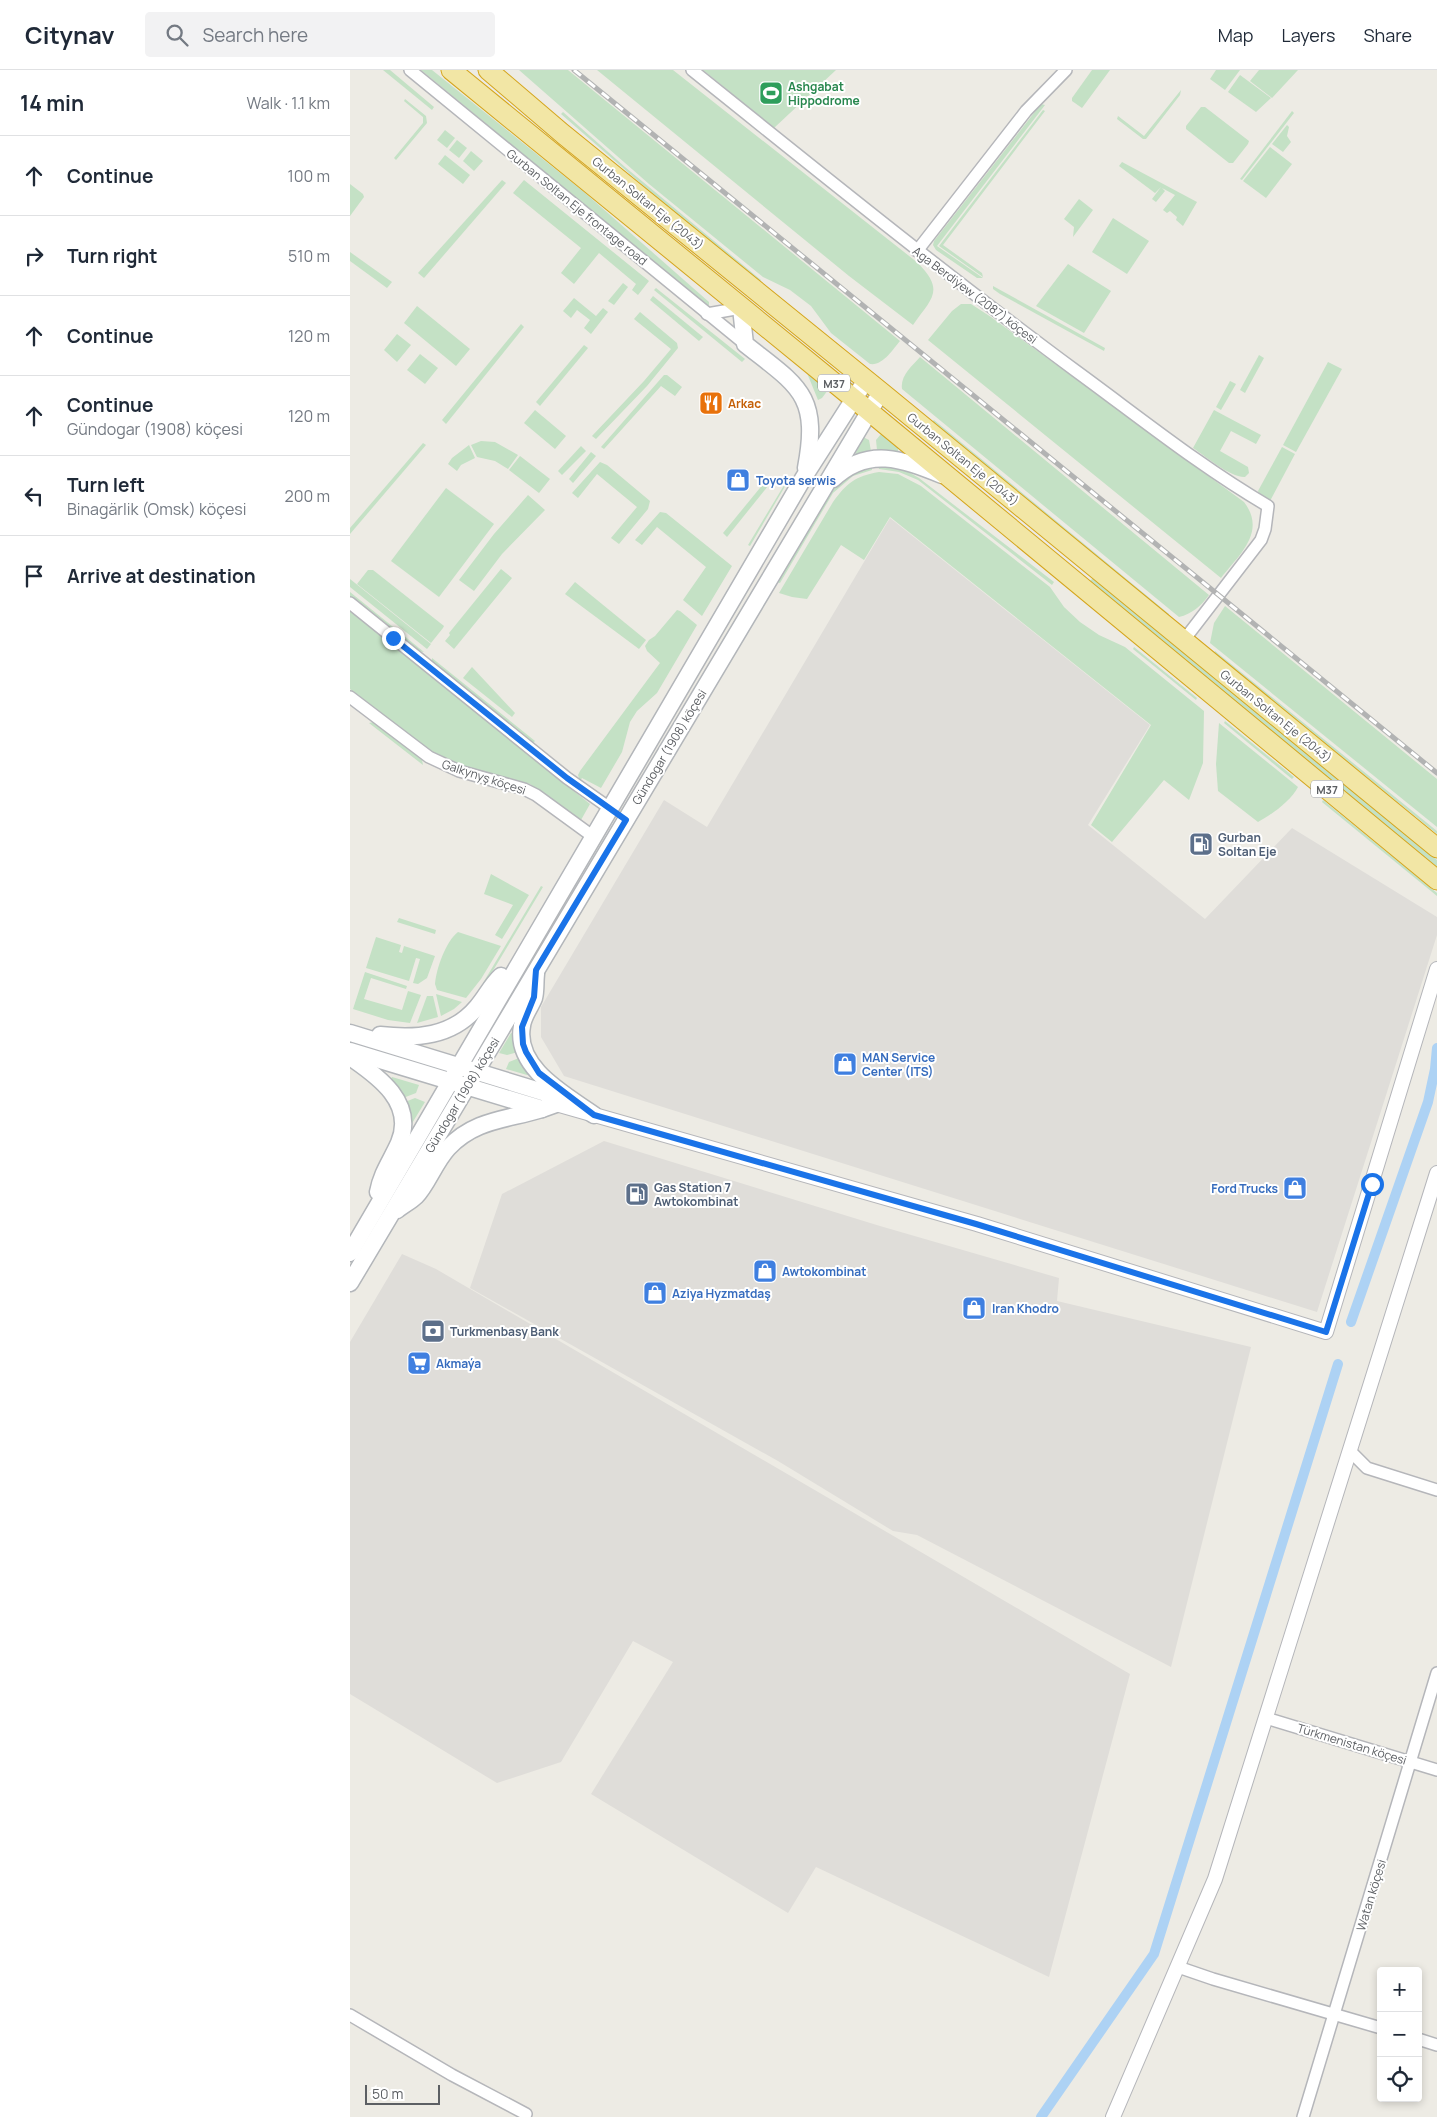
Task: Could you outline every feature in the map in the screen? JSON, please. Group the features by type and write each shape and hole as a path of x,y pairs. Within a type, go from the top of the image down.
{"highway":[{"name":"Gurban Soltan Eje (2043)","path":"451,70 853,398 1437,880"},
{"name":"Gurban Soltan Eje (2043)","path":"488,70 1437,848"},
{"path":"505,70 541,114"}],"main road":[{"path":"741,308 746,344 794,384 808,407 811,429 804,477"},
{"name":"Gündogar (1908) köçesi","path":"350,1253 520,960 612,809 804,477 866,380"},
{"name":"Gündogar (1908) köçesi","path":"350,1283 881,392"},
{"path":"824,487 844,468 874,458 889,458 905,462 952,480"},
{"path":"612,809 626,820"},
{"path":"350,1033 401,1037 425,1036 448,1030 477,1008 498,978 520,960"},
{"path":"536,970 534,997 522,1027 523,1044 526,1052 539,1073 594,1115"},
{"path":"350,1033 546,1093 549,1106"},
{"path":"350,1051 467,1086 549,1106"},
{"path":"350,1057 386,1084 394,1094 402,1112 402,1135 381,1176 376,1208"},
{"path":"392,1214 417,1196 436,1162 466,1132 500,1118 519,1116 549,1106"}],"street":[{"name":"Gurban Soltan Eje frontage road","path":"410,70 746,344"},
{"name":"Aga Berdiýew (2087) köçesi","path":"692,70 917,251 1170,442 1268,506 1265,529 1261,540 1184,640"},
{"path":"917,251 1026,111 1066,70"},
{"path":"707,314 741,308"},
{"path":"350,603 567,778 612,809"},
{"name":"Galkynyş köçesi","path":"350,697 429,758 459,771 524,788 595,838"},
{"path":"549,1106 594,1115 968,1222 1326,1332 1437,969"},
{"path":"1113,2117 1215,1879 1437,1173"},
{"path":"1350,1451 1367,1468 1437,1490"},
{"name":"Watan köçesi","path":"1303,2117 1437,1674"},
{"name":"Türkmenistan köçesi","path":"1266,1718 1437,1770"},
{"path":"1178,1967 1377,2027"},
{"path":"350,2015 444,2070 526,2114"},
{"path":"1422,2040 1437,2045"}],"shaded area":[{"path":"890,518 1150,725 1088,825 1205,919 1292,828 1437,917 1437,935 1317,1312 564,1076 541,1037 541,1007 664,800 707,827"},
{"name":"Awtokombinat","path":"604,1141 880,1226 1059,1278 1057,1301 1251,1347 1171,1667 917,1535 893,1531 778,1461 470,1288 502,1194"},
{"path":"402,1254 436,1269 1130,1674 1049,1977 816,1867 788,1913 591,1794 673,1662 633,1641 561,1762 497,1783 350,1694 350,1342"}],"green space":[{"path":"383,70 390,70 434,107 432,110"},
{"path":"421,70 432,70 584,192 709,302 709,305 706,305"},
{"path":"519,70 568,70 900,341 883,360 870,364 831,333 811,306 790,290 763,277 649,184"},
{"path":"597,70 673,70 918,263 931,281 933,288 933,294 926,308 913,325 849,276"},
{"name":"Ashgabat Hippodrome","path":"703,70 836,70 774,128"},
{"path":"1092,70 1110,70 1082,108 1072,101 1072,98"},
{"path":"1216,70 1240,70 1225,90 1210,79"},
{"path":"1259,70 1298,70 1272,98 1250,81"},
{"path":"1240,75 1271,98 1256,112 1228,92"},
{"path":"1181,90 1180,95 1146,139 1143,139 1117,119 1118,116 1144,136"},
{"path":"405,99 426,116 427,123 396,160 394,158 423,123 423,117 404,101"},
{"path":"1041,104 1045,105 937,246 983,278 977,278 936,250 933,245 934,241"},
{"path":"1201,107 1205,107 1249,141 1233,163 1229,163 1186,129 1186,126"},
{"path":"1043,110 1045,111 943,245 982,273 983,277 939,246"},
{"path":"1292,111 1294,113 1242,180 1240,179"},
{"path":"563,112 625,167 761,280 760,282 646,188 561,114"},
{"path":"1287,125 1289,127 1287,136 1291,142 1283,152 1272,144"},
{"path":"445,130 455,138 447,148 437,140"},
{"path":"457,140 467,148 459,158 449,150"},
{"path":"1270,147 1292,164 1266,198 1243,181"},
{"path":"471,151 483,161 474,171 463,161"},
{"path":"445,155 470,175 463,184 438,164"},
{"path":"1122,162 1197,202 1183,226 1170,211 1167,213 1163,210 1175,195 1162,188 1165,191 1156,202 1152,199 1161,187 1155,193 1119,166"},
{"path":"502,180 506,183 424,278 418,273"},
{"path":"524,180 649,281 638,295 632,290 636,284 599,253 574,284 561,273 581,248 513,193"},
{"path":"350,184 363,194 364,197 350,216"},
{"path":"1079,199 1093,210 1073,237 1074,227 1064,219"},
{"path":"1113,218 1149,241 1127,274 1092,252"},
{"path":"350,252 392,282 387,288 350,261"},
{"path":"1068,264 1111,291 1084,333 1036,306"},
{"path":"623,283 628,287 614,305 608,301"},
{"path":"993,286 1105,348 1104,351 1000,294 993,289"},
{"path":"656,288 745,359 742,362 654,290"},
{"path":"653,296 703,337 699,341 650,300"},
{"path":"574,298 596,316 603,308 608,312 591,334 584,328 590,320 577,310 571,318 563,311"},
{"path":"961,304 971,304 991,317 1244,502 1253,523 1252,533 1242,552 1221,578 928,340 952,311"},
{"path":"417,306 470,349 456,366 404,323"},
{"path":"640,312 677,343 678,348 647,386 596,439 592,436 644,381 671,349 634,319"},
{"path":"521,324 524,327 446,424 442,420"},
{"path":"397,334 411,345 397,362 384,350"},
{"path":"584,345 588,348 540,406 536,402"},
{"path":"420,354 438,368 425,384 407,370"},
{"path":"1259,355 1264,358 1245,393 1240,390"},
{"path":"920,357 1209,595 1206,599 1192,612 1179,617 902,389 905,376"},
{"path":"1328,362 1342,369 1296,452 1283,445"},
{"path":"807,373 828,390 818,400"},
{"path":"664,375 667,375 682,387 675,396 661,386 604,449 601,447"},
{"path":"1230,381 1236,384 1221,410 1216,407"},
{"path":"535,410 566,436 555,449 524,423"},
{"path":"1214,410 1261,435 1256,444 1231,431 1220,451 1248,467 1249,473 1245,477 1233,474 1193,448"},
{"path":"934,420 1169,614 1168,616 932,422"},
{"path":"881,434 898,448 898,452 877,450 876,440"},
{"path":"863,437 869,440 871,451 855,455"},
{"path":"481,441 495,442 518,455 508,469 495,461 477,457 471,445"},
{"path":"423,443 426,445 350,534 350,528"},
{"path":"469,445 475,458 461,465 457,471 448,464 452,458"},
{"path":"581,446 586,451 562,475 558,471"},
{"path":"1282,447 1295,454 1270,501 1259,494 1258,491"},
{"path":"591,452 596,456 573,483 569,479"},
{"path":"520,456 550,479 539,493 509,470"},
{"path":"600,462 607,465 650,501 648,509 619,544 611,538 637,507 597,474 578,498 572,493"},
{"path":"878,466 905,470 919,478 1054,582 1052,585 918,480 899,472 879,469"},
{"path":"872,467 872,470 853,476 833,493 780,583 777,582 831,492 850,476"},
{"path":"879,472 898,474 921,486 1050,587 1064,607 1080,622 1099,635 1125,647 1204,711 1203,763 1189,800 1164,780 1112,842 1091,825 1151,725 890,517 864,560 841,545 807,599 779,593 838,495 852,481"},
{"path":"786,482 750,546 748,545"},
{"path":"764,483 768,486 727,537 723,533"},
{"path":"446,488 494,524 439,597 391,561"},
{"path":"528,495 545,510 502,554 474,591 459,580 494,534"},
{"path":"660,512 666,513 732,566 702,616 683,600 706,567 657,527 642,545 635,540"},
{"path":"501,569 512,578 454,649 445,641 450,635 449,633"},
{"path":"368,570 373,570 444,626 431,643 357,584"},
{"path":"1093,578 1437,860 1437,867 1117,604 1090,581"},
{"path":"350,579 431,644 427,649 350,587"},
{"path":"575,582 646,640 639,649 565,594"},
{"path":"350,592 424,652 417,651 350,596"},
{"path":"1225,606 1437,779 1437,827 1210,643 1214,623"},
{"path":"677,610 697,625 657,693 637,711 630,722 622,752 601,788 582,778 580,781 578,775 580,771 660,663 647,651 645,646"},
{"path":"350,611 590,804 581,820 530,784 472,769 441,757 418,743 350,689"},
{"path":"1134,647 1197,698 1196,700 1133,649"},
{"path":"1215,651 1437,831 1437,834 1214,653"},
{"path":"432,658 535,741 533,743 432,662"},
{"path":"472,667 515,713 512,717 463,678"},
{"path":"1225,721 1294,777 1292,779 1224,723"},
{"path":"374,722 422,760 423,765 369,723"},
{"path":"1219,723 1298,787 1275,812 1258,822 1218,791 1216,764"},
{"path":"1323,800 1437,893 1437,896 1322,802"},
{"path":"491,874 529,895 502,939 495,935 513,905 484,894"},
{"path":"541,886 543,887 485,984 483,983"},
{"path":"399,918 436,930 435,934 397,922"},
{"path":"458,932 501,946 481,979 466,998 437,990 435,984 442,956 449,942"},
{"path":"376,937 401,945 399,952 402,953 404,946 435,956 427,978 418,984 413,983 420,959 416,958 409,981 366,968"},
{"path":"365,972 407,986 406,989 371,978 364,999 402,1010 408,991 421,995 410,1023 388,1020 353,1009"},
{"path":"436,994 462,1002 441,1016"},
{"path":"427,996 433,996 438,1017 417,1023"},
{"path":"511,1033 514,1034 518,1052 507,1055 499,1053"},
{"path":"519,1058 530,1073 527,1075 506,1069 509,1062"},
{"path":"392,1077 419,1085 416,1093 403,1098 390,1081"},
{"path":"415,1098 425,1102 411,1125 409,1124 405,1102"}],"waterway":[{"path":"1351,1322 1428,1102 1437,1048"},
{"path":"1041,2117 1154,1954 1338,1364"}],"railway":[{"path":"574,70 1437,773"}],"place":[{"name":"Ashgabat Hippodrome","path":"771,93"},
{"name":"Arkac","path":"711,403"},
{"name":"Toyota serwis","path":"738,480"},
{"name":"Gurban Soltan Eje","path":"1201,844"},
{"name":"MAN Service Center (ITS)","path":"845,1064"},
{"name":"Ford Trucks","path":"1295,1188"},
{"name":"Gas Station 7 Awtokombinat","path":"637,1194"},
{"name":"Awtokombinat","path":"765,1271"},
{"name":"Aziya Hyzmatdaş","path":"655,1293"},
{"name":"Iran Khodro","path":"974,1308"},
{"name":"Turkmenbasy Bank","path":"433,1331"},
{"name":"Аkmaýa","path":"419,1363"}],"route":[{"path":"393,638 567,778 626,820 536,970 534,997 526,1012 521,1035 527,1055 539,1073 594,1115 976,1224 1326,1332 1372,1184"}]}
